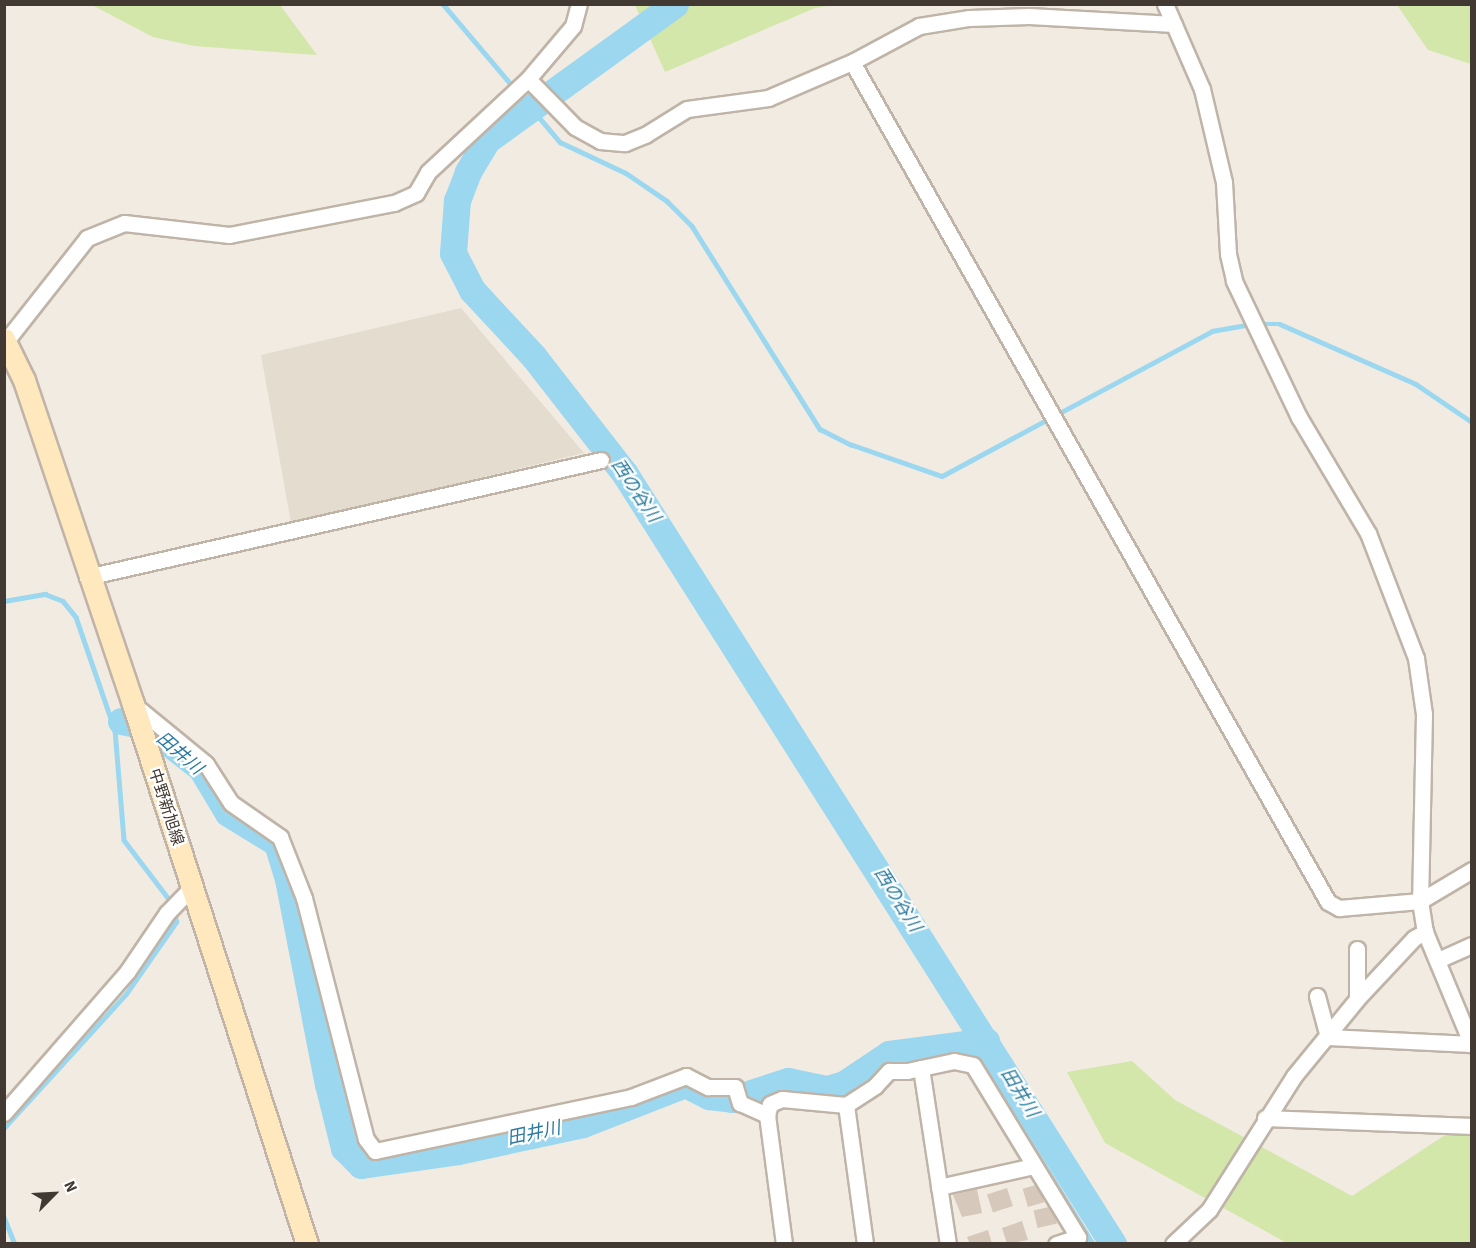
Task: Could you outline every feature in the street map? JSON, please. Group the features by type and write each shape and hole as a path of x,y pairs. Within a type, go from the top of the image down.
{"main road":[{"name":"中野新旭線","path":"5,340 24,380 87,577 133,704 307,1244"}],"street":[{"path":"5,340 87,238 124,223 229,235 394,203 417,193 428,172 528,79 573,26 579,4"},
{"path":"1165,4 1202,89 1224,182 1228,254 1234,281 1299,417 1368,533 1416,658 1425,714 1420,901 1425,932 1471,1041 1328,1037"},
{"path":"528,79 575,127 600,141 625,143 645,135 687,109 768,98 852,62 919,26 969,18 1109,17 1174,24"},
{"path":"852,62 1051,417 1328,902 1339,908 1420,901 1472,870"},
{"path":"87,577 601,460"},
{"path":"133,704 206,764 231,803 280,837 304,898 366,1139 375,1151 631,1097 686,1076 708,1087 735,1087 740,1103 767,1115"},
{"path":"4,1113 127,972 167,913 192,887"},
{"path":"1173,1244 1209,1210 1265,1118 1357,999 1414,938 1425,932"},
{"path":"1438,960 1472,945"},
{"path":"1357,949 1357,999"},
{"path":"1317,996 1328,1037"},
{"path":"784,1244 767,1115 770,1104 782,1099 846,1105 874,1086 889,1071 921,1068 954,1061 973,1065 1078,1237 1056,1244"},
{"path":"921,1068 948,1244"},
{"path":"846,1105 865,1244"},
{"path":"1265,1118 1472,1126"},
{"path":"939,1187 1034,1166"}],"shaded area":[{"path":"461,308 584,453 291,523 261,355"}],"green space":[{"path":"92,5 280,5 317,55 194,46 153,37"},
{"path":"635,5 834,5 815,8 665,72"},
{"path":"1397,5 1471,5 1471,64 1428,50"},
{"path":"1132,1061 1175,1100 1352,1196 1471,1118 1471,1243 1287,1243 1105,1143 1067,1072"}],"building":[{"path":"1039,1184 1044,1202 1028,1207 1023,1189"},
{"path":"1007,1188 1013,1206 993,1213 987,1194"},
{"path":"977,1189 982,1213 962,1217 953,1195"},
{"path":"1053,1206 1057,1224 1038,1228 1034,1210"},
{"path":"1022,1221 1028,1240 1007,1244 1002,1228"},
{"path":"988,1230 992,1244 970,1244 967,1237"}],"waterway":[{"path":"443,4 560,142 626,173 667,201 692,226 820,429 850,444 942,476 1212,331 1250,324"},
{"name":"西の谷川","path":"675,4 487,140 468,172 457,200 453,253 472,290 534,357 625,474 1113,1244"},
{"path":"1259,324 1280,324 1416,384 1472,422"},
{"path":"4,601 45,594 63,601 76,617 115,730 124,840 172,903"},
{"name":"田井川","path":"121,721 147,726 201,768 228,813 277,843 288,879 328,1084 344,1148 361,1165 458,1151 583,1124 685,1084 709,1096 732,1099 788,1081 827,1089 844,1084 889,1054 986,1041"},
{"path":"4,1128 126,994 176,922 174,911"},
{"path":"969,1043 1093,1244"},
{"path":"4,1217 15,1244"}]}
